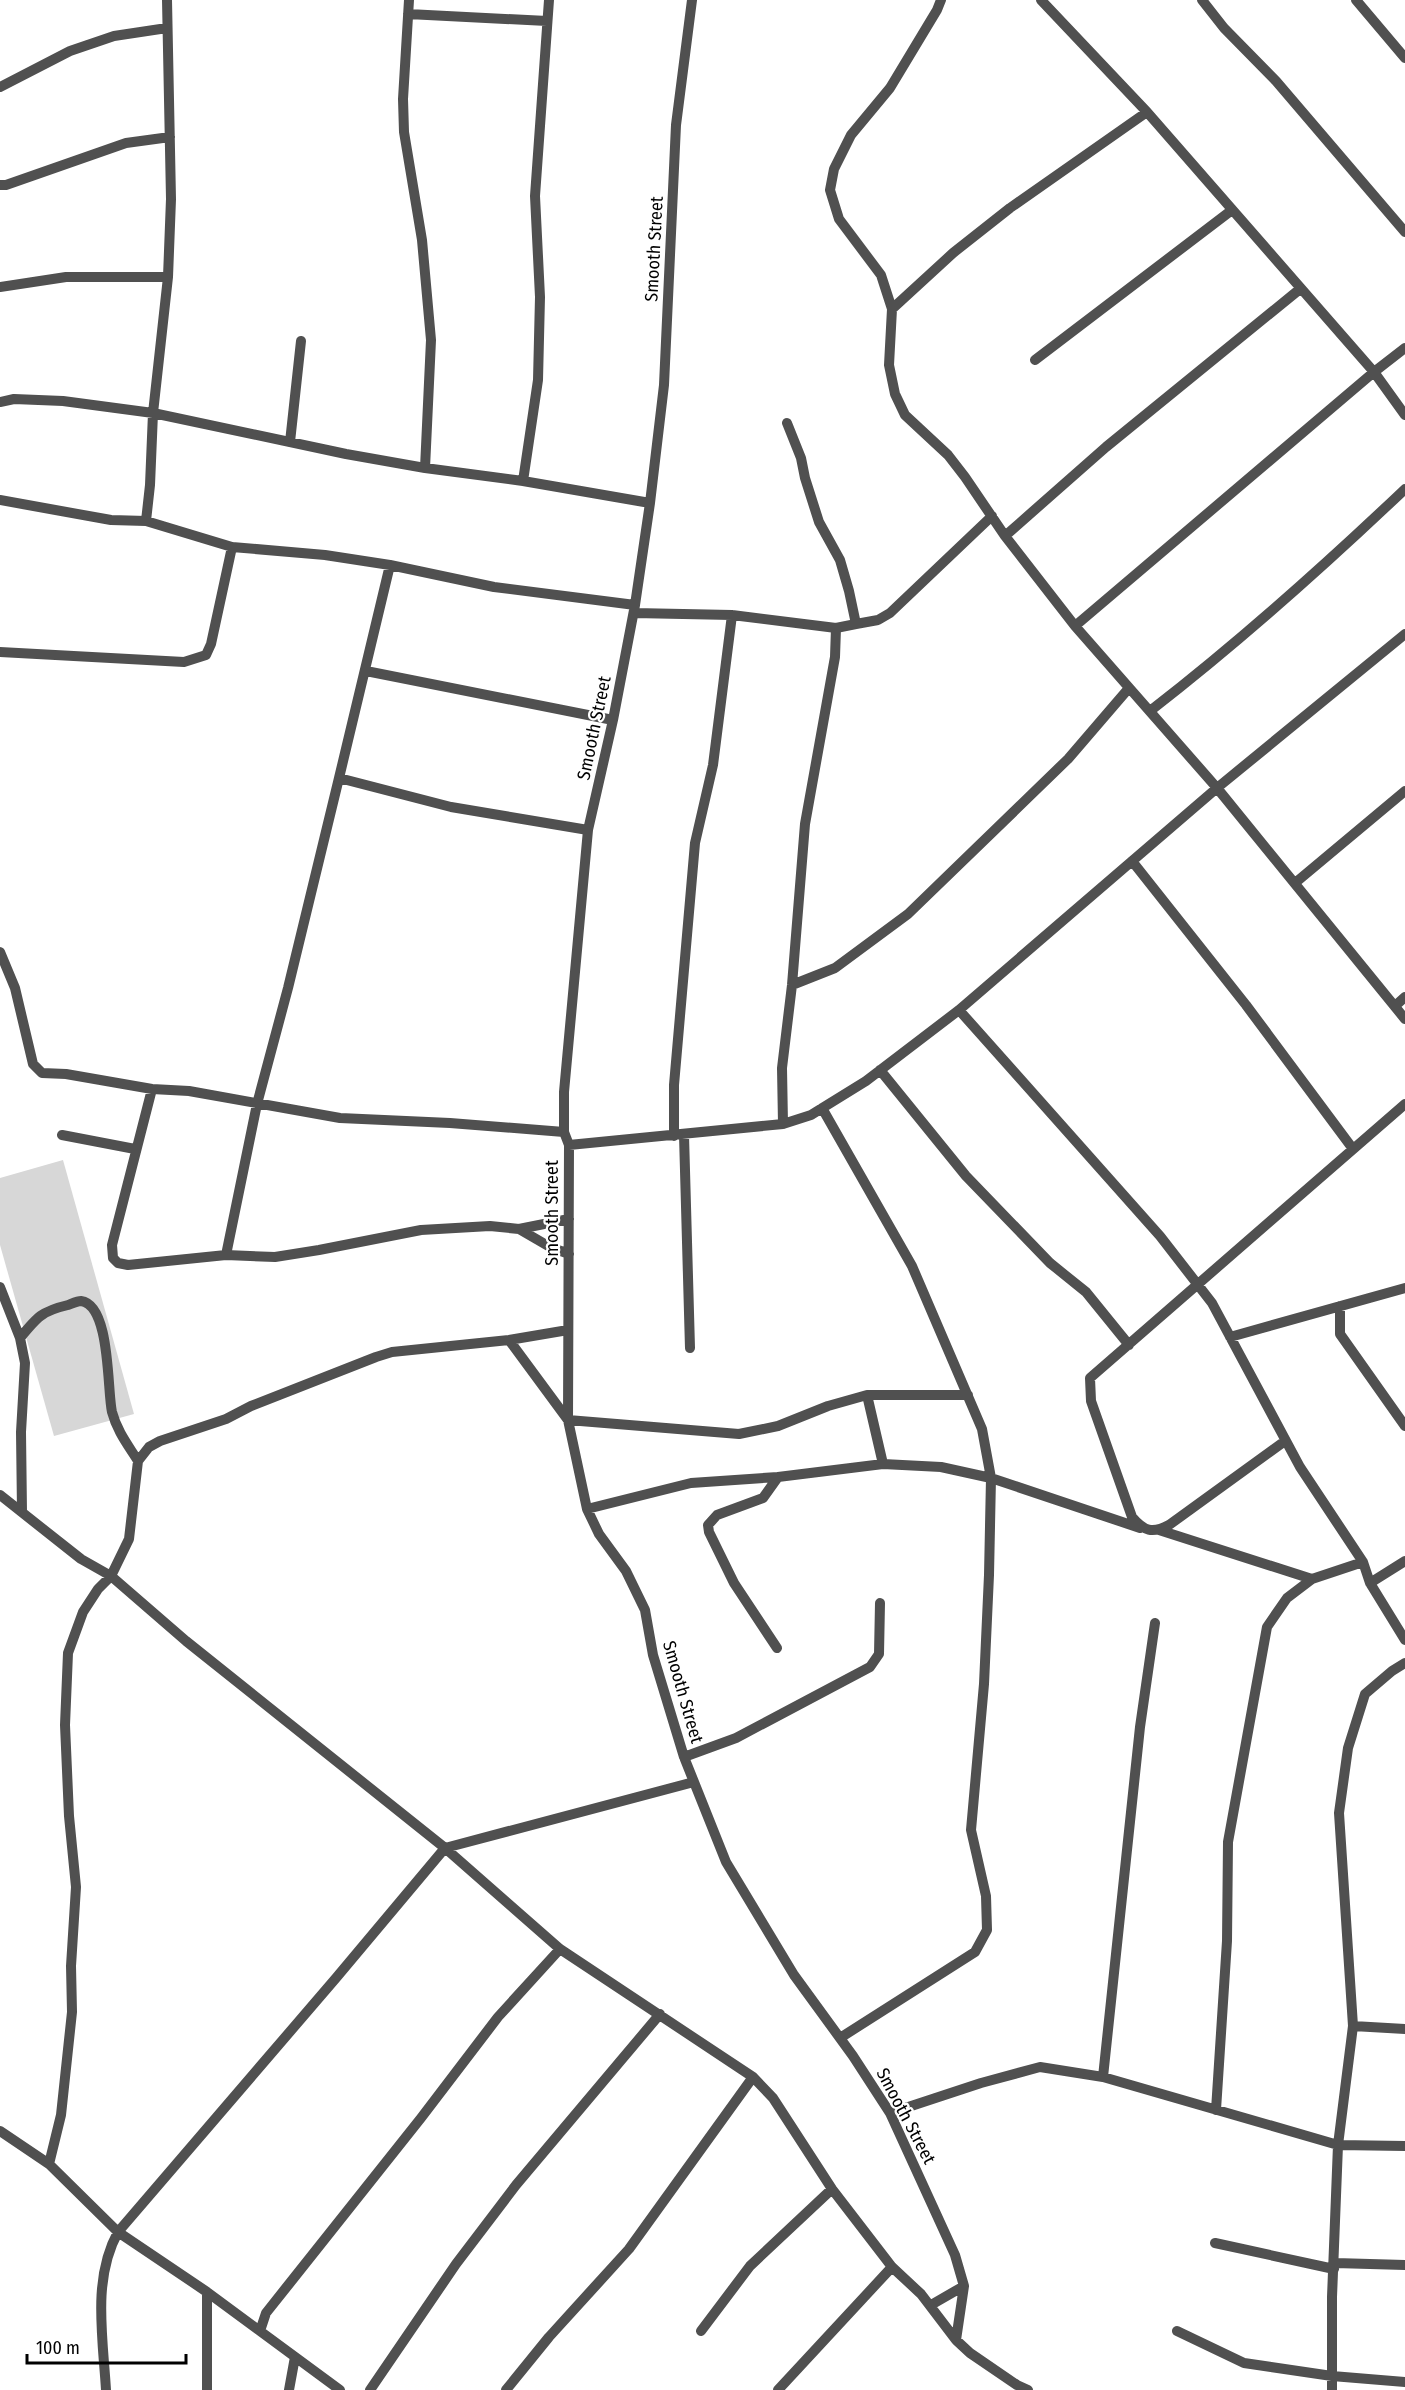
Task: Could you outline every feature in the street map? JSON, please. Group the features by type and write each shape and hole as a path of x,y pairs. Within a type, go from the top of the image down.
{"street":[{"path":"146,521 153,413 168,277 171,199 166,0"},
{"path":"409,0 403,99 404,132 422,240 431,340 425,468"},
{"path":"523,481 538,380 540,297 535,196 549,0"},
{"name":"Smooth Street","path":"692,0 676,125 664,385 634,609 613,720 588,830 564,1092 564,1132 569,1145 568,1420 587,1509 599,1534 626,1571 645,1610 653,1655 684,1757 726,1862 794,1975 890,2113 956,2255 964,2286 957,2340"},
{"path":"941,0 890,88 851,135 834,169 830,190 839,219 881,275 892,309 889,365 895,394 905,415 948,455 1005,536 1075,626 1217,788 1405,1019"},
{"path":"1041,0 1147,112 1374,372 1405,415"},
{"path":"1202,0 1224,28 1283,89 1405,232"},
{"path":"1356,0 1405,58"},
{"path":"408,14 547,21"},
{"path":"0,87 70,51 114,36 167,28"},
{"path":"892,309 953,253 1010,208 1147,112"},
{"path":"0,185 6,185 126,143 170,137"},
{"path":"1035,360 1232,210"},
{"path":"0,287 66,277 168,277"},
{"path":"1005,536 1106,447 1300,289"},
{"path":"290,442 302,341"},
{"path":"1075,626 1405,348"},
{"path":"0,402 14,399 63,400 153,413 425,468 523,481 650,503"},
{"path":"787,423 801,458 807,486 819,522 840,560 856,624"},
{"path":"1150,711 1215,660 1405,489"},
{"path":"0,500 111,520 146,521 232,547 325,555 390,565 494,587 634,609 732,615 836,628 878,620 890,613 992,516"},
{"path":"0,652 184,662 206,655 211,645 232,547"},
{"path":"226,1255 257,1104 288,988 390,565"},
{"path":"690,1348 679,1136 674,1085 695,843 713,765 732,615"},
{"path":"783,1124 782,1068 792,985 805,824 835,657 836,628"},
{"path":"569,1145 783,1124 811,1115 880,1070 959,1010 1217,788 1405,634"},
{"path":"366,671 613,720"},
{"path":"792,985 835,968 908,915 1068,759 1129,688"},
{"path":"339,778 451,807 588,830"},
{"path":"1295,883 1405,791"},
{"path":"1132,861 1246,1005 1353,1149"},
{"path":"0,952 15,988 33,1064 42,1073 66,1074 152,1089 189,1091 340,1118 450,1123 564,1132"},
{"path":"1395,1006 1405,996"},
{"path":"959,1010 1160,1236 1212,1303 1285,1441 1363,1562 1370,1583 1405,1640"},
{"path":"880,1070 966,1176 1050,1263 1086,1292 1129,1345"},
{"path":"152,1089 112,1245 114,1260 128,1264 226,1255 275,1257 421,1230 490,1226 519,1229 569,1219"},
{"path":"1142,1528 1132,1517 1090,1401 1090,1378 1405,1104"},
{"path":"822,1108 912,1266 982,1429 990,1478 984,1684 971,1830 986,1896 987,1930 975,1952 840,2038"},
{"path":"62,1135 135,1149"},
{"path":"519,1229 550,1247 569,1254"},
{"path":"0,1287 20,1338 26,1363 21,1432 22,1512"},
{"path":"1230,1337 1405,1288"},
{"path":"20,1338 38,1316 47,1310 80,1301 88,1304 94,1312 108,1358 109,1391 118,1431 138,1461"},
{"path":"1340,1306 1340,1334 1405,1426"},
{"path":"49,2164 61,2115 72,2012 71,1966 76,1887 70,1837 65,1725 68,1653 83,1612 98,1589 111,1576 129,1539 138,1461 149,1447 160,1441 218,1422 251,1406 376,1356 392,1352 509,1340 568,1330"},
{"path":"509,1340 568,1420 740,1434 778,1426 828,1406 867,1395 968,1395"},
{"path":"867,1395 883,1464"},
{"path":"1160,1530 1285,1441"},
{"path":"587,1509 691,1483 778,1477 883,1464 941,1467 990,1478 1142,1528 1160,1530 1312,1579"},
{"path":"777,1648 734,1582 709,1532 708,1525 717,1515 763,1498 778,1477"},
{"path":"0,1495 81,1559 111,1576 195,1648 445,1848 560,1949 753,2077 773,2098 832,2189 892,2267 931,2305 957,2340 970,2353 1028,2390"},
{"path":"1370,1583 1405,1561"},
{"path":"1216,2110 1227,1941 1228,1842 1243,1748 1267,1628 1287,1598 1312,1579 1363,1562"},
{"path":"684,1757 757,1728 870,1667 879,1653 880,1603"},
{"path":"1103,2077 1140,1727 1155,1623"},
{"path":"1332,2390 1338,2145 1353,2026 1339,1813 1348,1748 1365,1694 1405,1663"},
{"path":"106,2390 101,2309 106,2257 118,2232 445,1848 694,1782"},
{"path":"260,2331 266,2313 498,2017 560,1949"},
{"path":"370,2390 456,2264 516,2184 660,2014"},
{"path":"1353,2026 1405,2029"},
{"path":"890,2113 981,2083 1040,2067 1103,2077 1338,2145 1405,2146"},
{"path":"506,2390 549,2337 629,2248 753,2077"},
{"path":"1,2133 49,2164 118,2232 207,2292 340,2390"},
{"path":"701,2331 750,2266 832,2189"},
{"path":"1215,2243 1334,2266 1405,2265"},
{"path":"778,2390 892,2267"},
{"path":"931,2305 964,2286"},
{"path":"207,2292 207,2390"},
{"path":"1177,2331 1244,2363 1332,2376 1405,2382"},
{"path":"289,2390 295,2357"}],"shaded area":[{"path":"63,1160 134,1414 54,1436 0,1245 0,1178"}]}
